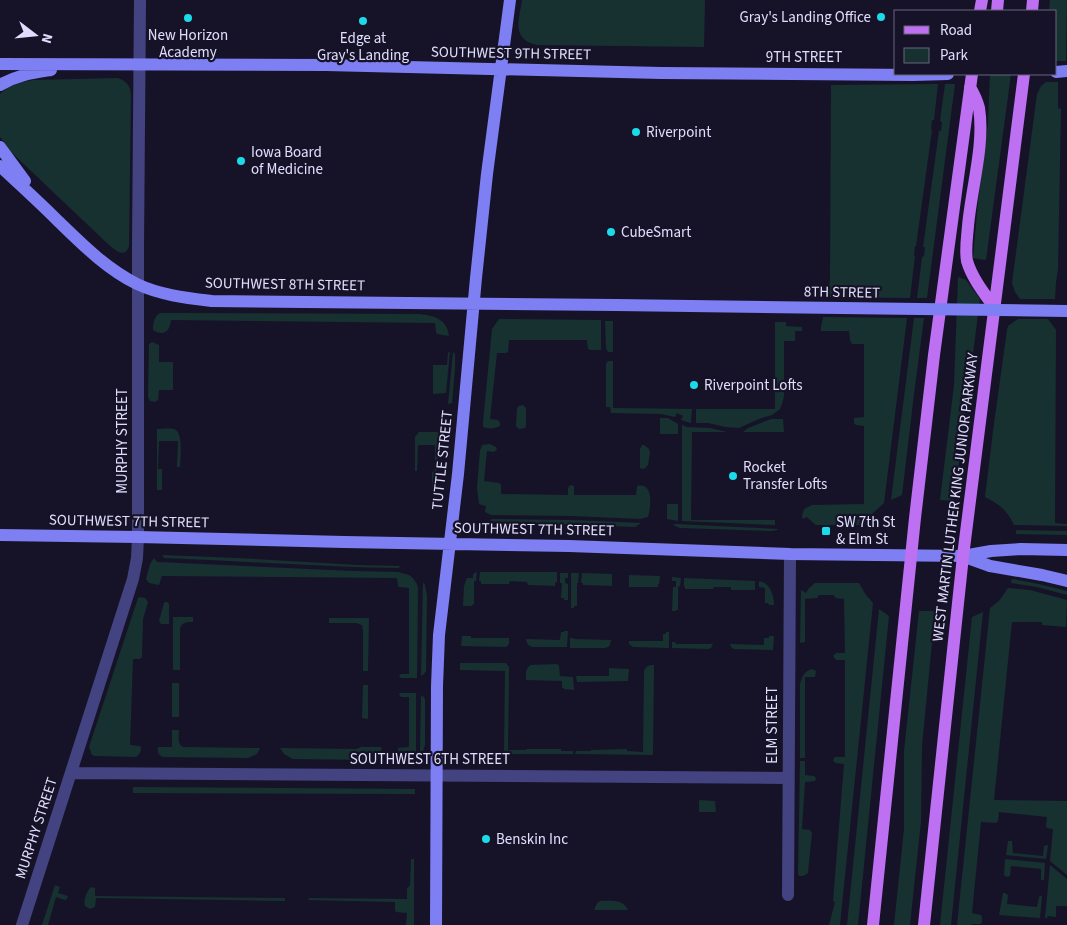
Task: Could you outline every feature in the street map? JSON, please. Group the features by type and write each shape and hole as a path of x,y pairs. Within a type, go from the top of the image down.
{"main road":[{"name":"TUTTLE STREET","path":"436,925 436,776 440,616 458,464 487,174 510,0"},
{"name":"SOUTHWEST 9TH STREET","path":"0,64 316,65 661,73"},
{"path":"0,85 11,78 83,64"},
{"name":"9TH STREET","path":"661,73 894,74"},
{"path":"873,925 911,556 933,365 972,75"},
{"name":"WEST MARTIN LUTHER KING JUNIOR PARKWAY","path":"924,925 963,556 1024,75"},
{"path":"970,87 979,108 979,139 968,218 967,259 970,271 976,282 994,307"},
{"path":"0,148 47,210"},
{"name":"SOUTHWEST 8TH STREET","path":"0,166 91,252 110,267 138,284 169,294 212,301 616,305"},
{"name":"8TH STREET","path":"616,305 1067,311"},
{"name":"SOUTHWEST 7TH STREET","path":"0,535 619,547 790,554 911,556 963,556 1021,549 1067,550"},
{"path":"963,556 990,566 1067,581"}],"street":[{"name":"MURPHY STREET","path":"22,925 133,579 137,558 140,0"},
{"name":"ELM STREET","path":"788,895 790,554"},
{"name":"SOUTHWEST 6TH STREET","path":"71,773 788,778"}],"green space":[{"path":"522,0 705,0 704,47 537,45 523,38 520,33 519,21"},
{"path":"1050,0 1067,0 1066,61 1057,61 1057,10 1049,10"},
{"path":"990,75 1011,75 986,260 973,258 988,124"},
{"path":"118,78 127,84 131,94 129,246 122,253 109,245 10,151 0,137 0,94 12,86 34,80"},
{"path":"1046,82 1058,82 1058,108 1061,109 1058,269 1055,299 1020,299 1012,283 1037,94 1041,86"},
{"path":"938,84 915,246 910,298 826,297 830,281 831,85"},
{"path":"945,84 955,84 927,298 917,298 939,131 941,131 942,122 940,121"},
{"path":"958,277 966,280 980,299 954,501 940,500 954,385"},
{"path":"160,313 420,314 431,316 443,322 449,336 437,334 435,323 171,320 168,330 160,333 153,330 153,325 156,316"},
{"path":"823,317 907,318 884,503 873,513 865,525 816,525 807,517 803,519 802,516 804,509 812,505 864,504 864,426 856,425 854,418 864,417 864,344 852,344 849,331 821,331"},
{"path":"914,318 924,318 902,495 891,500"},
{"path":"499,319 601,320 601,350 588,349 587,340 509,340 508,352 497,353 490,419 498,420 500,426 489,428 483,427 483,422 492,329"},
{"path":"1018,319 1048,319 1056,330 1055,523 1067,524 1067,526 1014,525 1002,508 985,497 1007,330 1008,326"},
{"path":"605,321 613,321 613,352 608,352 606,348"},
{"path":"775,322 786,322 786,326 802,327 802,331 795,331 795,341 784,341 784,396 780,409 772,415 739,428 696,423 696,409 775,409"},
{"path":"152,342 159,345 159,362 173,362 173,390 159,390 158,400 155,402 150,401 148,397 149,344"},
{"path":"450,351 446,393 433,394 433,365 447,365 448,353"},
{"path":"453,352 455,354 455,368 452,403 448,404"},
{"path":"609,361 613,361 613,408 692,409 691,423 681,420 683,416 677,413 675,417 661,414 611,413 610,407 606,407 606,364"},
{"path":"523,405 526,408 526,426 519,429 516,426 517,408"},
{"path":"660,418 668,418 678,424 678,434 660,434"},
{"path":"771,419 783,419 784,432 743,432 748,428"},
{"path":"682,425 727,432 692,432 691,520 775,520 775,525 682,521"},
{"path":"157,429 174,429 177,431 181,452 180,467 177,467 178,441 159,441 158,469 162,469 162,490 157,490"},
{"path":"419,432 440,433 434,494 432,494 432,472 435,471 435,445 418,445 417,471 415,471 415,437"},
{"path":"490,444 496,447 497,450 494,452 487,451 484,481 499,483 501,485 501,494 568,495 570,485 574,486 574,495 636,495 637,486 642,486 649,491 650,496 648,517 640,519 491,515 485,512 486,506 479,504 477,488 480,451 482,445"},
{"path":"642,445 649,449 650,453 648,465 644,469 640,468 640,449"},
{"path":"668,504 678,504 678,521 667,519"},
{"path":"492,519 641,523 635,527 490,521"},
{"path":"673,525 778,530 680,528"},
{"path":"1016,530 1067,531 1067,535 1016,534"},
{"path":"162,555 401,566 398,568 310,565 164,558"},
{"path":"154,558 157,562 398,572 409,575 418,588 417,678 401,678 399,676 401,674 409,674 409,588 399,587 397,578 162,576 159,585 149,583 146,579 150,564"},
{"path":"477,572 476,581 474,581 474,604 472,606 463,606 464,586 467,578 473,578 473,574"},
{"path":"480,572 557,572 557,582 555,586 528,585 527,582 510,581 509,584 481,584 481,581 479,581"},
{"path":"560,573 568,573 565,583 568,584 568,600 561,598 562,583 560,583"},
{"path":"571,573 579,573 577,606 574,606 574,608 571,608"},
{"path":"582,573 612,574 612,586 583,585 581,583"},
{"path":"629,575 660,576 658,587 629,587"},
{"path":"672,577 681,578 680,586 678,587 678,610 676,611 672,611 673,587 676,587 676,581 672,581"},
{"path":"684,578 755,581 755,590 731,590 731,587 685,589"},
{"path":"1012,579 1067,591 1067,595 1037,587 1011,583"},
{"path":"759,581 766,584 771,590 774,605 765,603 765,588 759,587"},
{"path":"423,582 427,596 426,671 421,676"},
{"path":"815,583 859,583 873,603 840,925 829,925 835,902 833,901 844,764 835,763 833,760 835,757 845,757 845,660 836,660 833,656 836,653 845,653 844,599 836,598 833,595 819,595 817,598 805,599 805,642 800,643 801,590 806,593"},
{"path":"1008,588 1030,590 1067,600 1066,627 1042,625 1042,622 1012,622 994,800 1067,801 1067,875 1050,861 1053,829 1046,826 1047,817 999,812 996,823 981,822 972,913 981,915 982,923 957,925 990,608 999,601"},
{"path":"138,598 145,598 148,602 143,619 142,657 140,659 133,659 130,745 141,747 140,752 136,757 95,756 92,755 89,747"},
{"path":"165,602 169,604 169,624 161,624 159,621"},
{"path":"879,609 889,616 858,925 847,925"},
{"path":"919,611 935,611 922,746 921,821 910,925 894,925 904,829 904,751"},
{"path":"983,612 951,925 940,925 972,617"},
{"path":"173,617 193,617 193,622 185,623 180,629 180,670 173,670"},
{"path":"329,618 369,618 368,671 363,671 362,625 356,623 329,623"},
{"path":"568,631 567,647 533,647 526,641 526,639 560,640 561,632"},
{"path":"666,632 669,632 669,648 633,647 629,644 629,641 663,641 663,634 666,634"},
{"path":"462,636 471,636 471,638 509,638 509,644 506,647 461,646"},
{"path":"769,636 774,636 773,650 734,649 730,644 764,645 764,638 769,638"},
{"path":"570,638 611,640 610,645 605,648 570,648"},
{"path":"672,642 676,644 713,644 708,649 672,648"},
{"path":"460,663 506,663 509,667 508,750 561,749 561,751 573,751 573,754 504,754 505,671 460,670"},
{"path":"557,664 560,676 573,677 574,690 562,688 562,681 526,680 529,666"},
{"path":"654,665 653,755 575,754 576,751 591,750 627,749 627,751 643,752 644,671 648,666"},
{"path":"609,668 629,669 628,681 577,682 576,676 609,676"},
{"path":"812,669 816,671 815,677 805,677 805,758 800,758 800,684 805,673"},
{"path":"172,683 179,683 179,717 172,717"},
{"path":"363,685 368,685 368,719 362,718"},
{"path":"400,693 416,693 416,759 402,760 399,757 398,748 409,747 409,697 401,697"},
{"path":"421,695 425,700 425,745 423,751 420,751"},
{"path":"172,730 179,730 179,742 183,747 260,748 257,754 248,758 163,757 158,753 158,747 172,747"},
{"path":"361,747 381,747 382,755 376,760 293,759 284,754 280,748 356,749"},
{"path":"800,761 805,761 805,775 816,778 815,781 805,782 802,829 810,830 812,833 808,873 804,876 799,876 798,873"},
{"path":"133,787 415,789 415,794 133,793"},
{"path":"699,800 715,801 716,812 699,812"},
{"path":"1008,841 1012,841 1013,853 1043,856 1044,846 1048,845 1046,859 1006,855"},
{"path":"411,859 414,859 414,925 406,925 407,913 396,912 395,902 308,900 309,898 407,899 407,889 410,885"},
{"path":"1005,859 1045,863 1044,880 1041,880 1041,869 1011,866 1010,876 1007,877 1004,875"},
{"path":"1050,865 1067,879 1067,906 1056,906 1056,917 1048,916 1045,918"},
{"path":"55,885 60,887 58,893 68,896 65,900 56,897 48,925 42,925"},
{"path":"91,887 95,888 95,896 285,898 285,901 96,898 95,907 90,909 85,906 85,901"},
{"path":"1003,893 1008,895 1007,904 1037,907 1039,897 1042,896 1040,918 999,915"},
{"path":"600,901 620,902 628,910 594,910"}],"place":[{"name":"Gray's Landing Office","path":"881,17"},
{"name":"New Horizon Academy","path":"188,18"},
{"name":"Edge at Gray's Landing","path":"363,21"},
{"name":"Riverpoint","path":"636,132"},
{"name":"Iowa Board of Medicine","path":"241,161"},
{"name":"CubeSmart","path":"611,232"},
{"name":"Riverpoint Lofts","path":"694,385"},
{"name":"Rocket Transfer Lofts","path":"733,476"},
{"name":"SW 7th St & Elm St","path":"826,531"},
{"name":"Benskin Inc","path":"486,839"}]}
